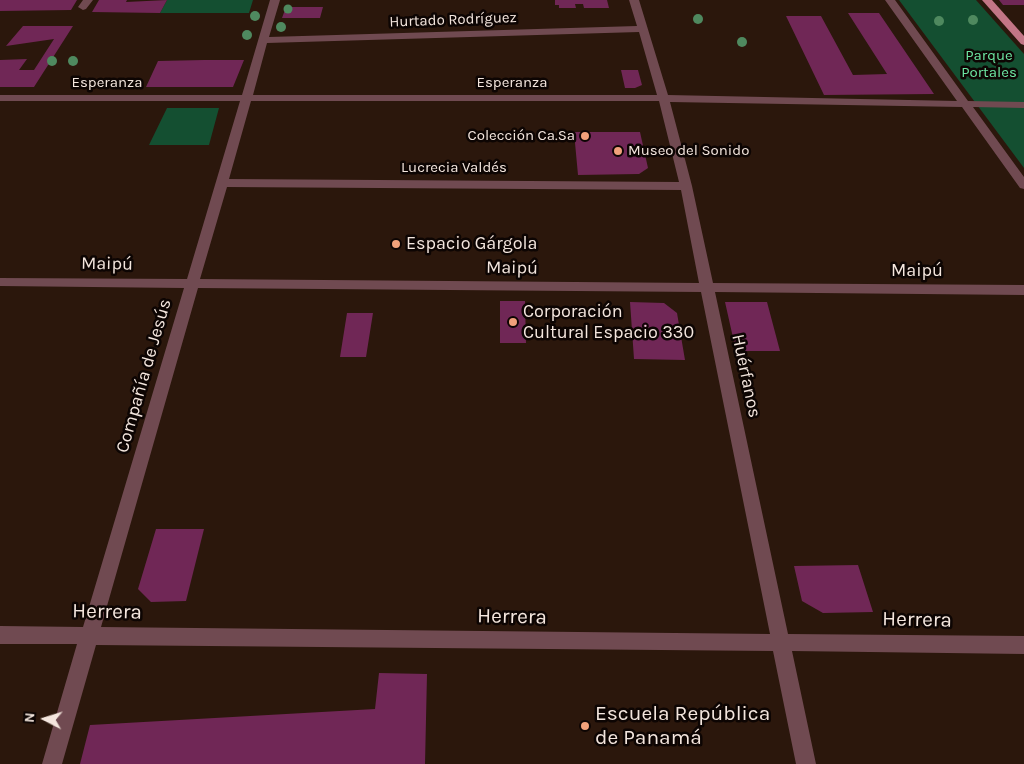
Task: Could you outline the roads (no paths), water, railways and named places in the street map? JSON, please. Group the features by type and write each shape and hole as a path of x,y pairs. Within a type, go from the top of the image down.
{"main road":[{"path":"987,0 1024,42"}],"street":[{"name":"Compañía de Jesús","path":"52,764 91,636 275,0"},
{"name":"Huérfanos","path":"634,0 664,99 686,186 806,764"},
{"path":"890,0 1024,185"},
{"name":"Hurtado Rodríguez","path":"263,40 644,29"},
{"name":"Esperanza","path":"0,98 664,99 1024,105"},
{"name":"Lucrecia Valdés","path":"222,182 686,186"},
{"name":"Maipú","path":"0,282 1024,290"},
{"name":"Herrera","path":"0,635 1024,645"}],"place":[{"name":"Colección Ca.Sa","path":"585,136"},
{"name":"Museo del Sonido","path":"618,151"},
{"name":"Espacio Gárgola","path":"396,244"},
{"name":"Corporación Cultural Espacio 330","path":"513,322"},
{"name":"Escuela República de Panamá","path":"585,726"}],"park label":[{"name":"Parque Portales","path":"989,64"}]}
